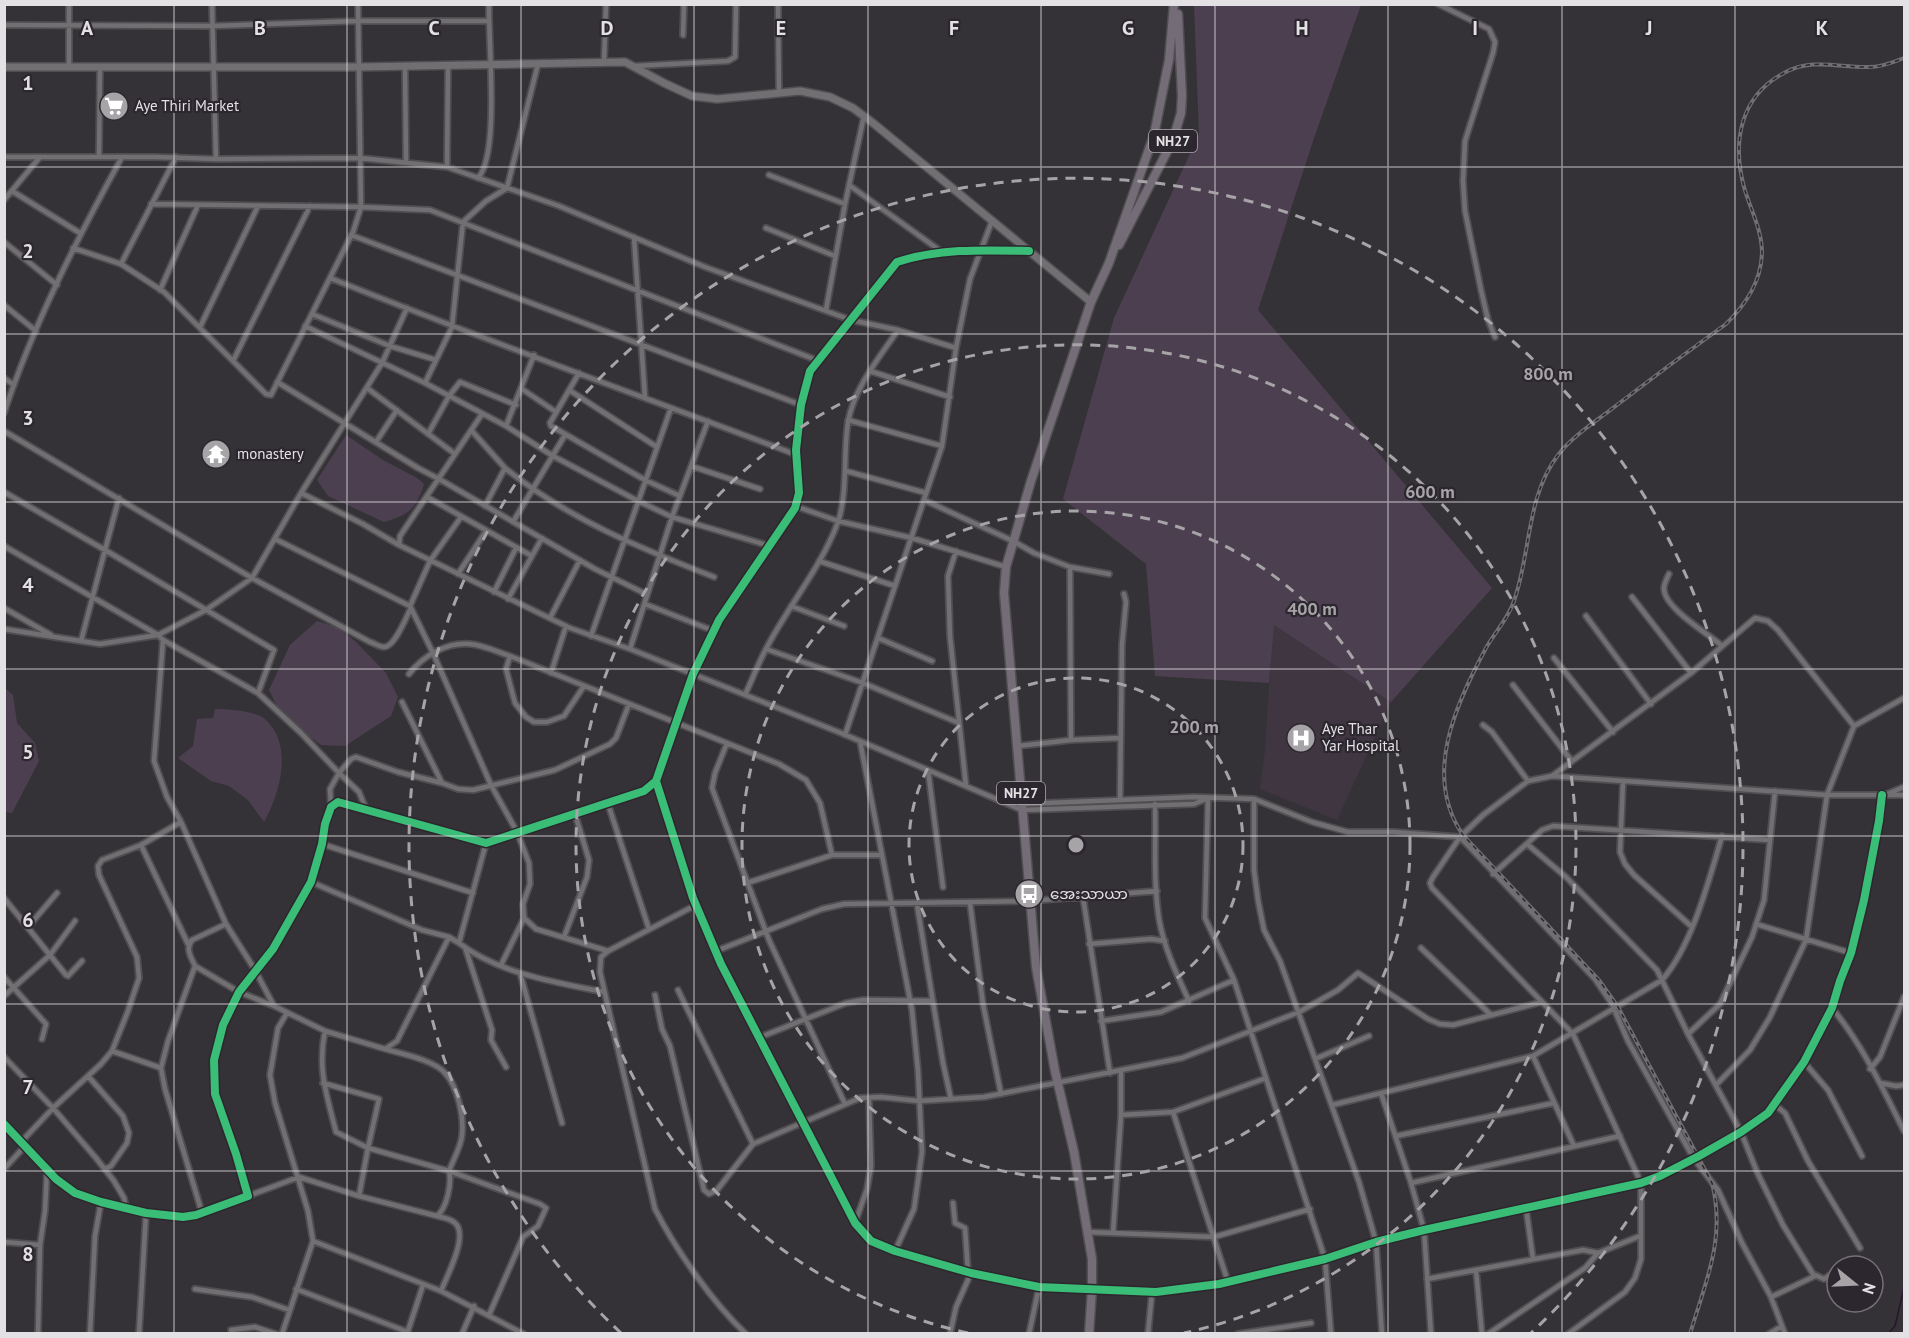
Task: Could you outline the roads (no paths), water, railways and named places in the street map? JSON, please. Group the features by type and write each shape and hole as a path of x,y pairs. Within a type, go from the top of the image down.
{"highway":[{"name":"NH27","path":"1109,263 1154,135 1169,60 1175,4"},
{"name":"NH27","path":"1089,1334 1092,1259 1074,1152 1057,1082 1036,967 1004,593 1006,567 1013,541 1091,302 1178,127 1182,96 1175,4"}],"main road":[{"path":"4,67 358,67 625,62 664,84 692,96 717,99 800,91 830,97 854,108 1091,302"}],"street":[{"path":"69,4 69,67"},
{"path":"212,4 216,159"},
{"path":"73,248 121,264 160,290 268,395 271,395 351,235 361,207 358,4"},
{"path":"478,178 485,166 491,120 489,4"},
{"path":"604,62 606,4"},
{"path":"683,34 684,4"},
{"path":"635,66 728,61 735,57 736,4"},
{"path":"778,4 779,94"},
{"path":"1438,4 1490,29 1494,36 1493,53 1465,141 1463,182 1465,211 1481,290 1488,320 1495,337"},
{"path":"4,25 212,26 357,21 489,21"},
{"path":"425,383 452,327 462,222 486,201 507,188 538,64"},
{"path":"447,167 448,65"},
{"path":"405,66 406,161"},
{"path":"99,156 100,67"},
{"path":"826,310 864,116"},
{"path":"4,156 216,159 360,158 447,167 559,206 705,267 851,320 898,330 956,348"},
{"path":"4,200 40,156"},
{"path":"4,413 36,331 73,248 122,157"},
{"path":"121,264 176,157"},
{"path":"770,175 845,204"},
{"path":"849,186 942,252"},
{"path":"12,191 80,233"},
{"path":"151,204 430,210 819,361"},
{"path":"160,290 198,205"},
{"path":"200,327 258,206"},
{"path":"233,361 310,206"},
{"path":"845,735 942,446 956,348 970,279 992,221"},
{"path":"766,228 835,256"},
{"path":"351,235 801,405"},
{"path":"634,237 645,398"},
{"path":"4,242 57,285"},
{"path":"331,807 338,802 486,843 644,792 656,781 693,674 719,620 795,506 799,493 797,455 801,405 810,371 897,262 942,252 1029,251"},
{"path":"330,278 452,327 797,455"},
{"path":"4,305 36,331"},
{"path":"4,629 100,644 158,635 206,610 252,579 301,492 382,363 407,309"},
{"path":"312,314 390,346 436,360"},
{"path":"306,326 425,383 507,426 553,456 638,501 672,517 770,546"},
{"path":"745,695 766,649 819,561 838,521 846,471 848,420 870,371 898,330"},
{"path":"507,426 534,356"},
{"path":"870,371 950,397"},
{"path":"579,373 550,423 551,426 645,480 680,496"},
{"path":"4,378 14,385"},
{"path":"277,382 418,468 580,560 646,594"},
{"path":"428,434 448,396 461,382 516,405"},
{"path":"367,388 455,454"},
{"path":"522,389 556,412"},
{"path":"569,390 657,447"},
{"path":"591,636 671,408"},
{"path":"376,442 397,410"},
{"path":"399,545 400,536 482,414"},
{"path":"848,420 942,446"},
{"path":"630,649 672,517 708,422"},
{"path":"471,430 505,468 532,491 624,540 714,577"},
{"path":"4,431 252,579 382,647 392,642 430,561 461,517"},
{"path":"513,522 565,435"},
{"path":"691,466 760,489"},
{"path":"485,506 505,468"},
{"path":"846,471 926,493"},
{"path":"4,492 274,650 258,693"},
{"path":"301,492 430,561 566,626 693,674 1022,807 1194,804 1208,798"},
{"path":"427,497 532,556"},
{"path":"81,641 119,498"},
{"path":"924,500 1034,553 1070,567 1109,574"},
{"path":"795,506 838,521 912,538 1006,567"},
{"path":"458,574 486,531"},
{"path":"508,598 542,538"},
{"path":"275,539 410,607 492,785 517,832 529,863 530,884 523,904 524,918 501,965"},
{"path":"4,546 258,693 359,792 366,809"},
{"path":"494,592 516,548"},
{"path":"956,551 948,576 950,636 966,786"},
{"path":"550,618 580,560"},
{"path":"819,561 895,586"},
{"path":"1070,567 1071,740"},
{"path":"1669,574 1664,588 1666,598 1672,607 1722,645"},
{"path":"1120,800 1122,644 1126,602 1124,594"},
{"path":"1632,597 1691,673"},
{"path":"645,604 714,631"},
{"path":"791,606 844,626"},
{"path":"4,608 55,637"},
{"path":"1586,616 1651,704"},
{"path":"1552,776 1691,673 1752,619 1761,618 1778,630 1854,726"},
{"path":"551,673 566,626"},
{"path":"878,638 932,661"},
{"path":"163,640 154,761 167,797 182,822 226,924 274,1006"},
{"path":"409,674 420,661 433,653 457,644 472,644 510,656 779,764 806,780 820,803 832,855"},
{"path":"766,649 863,683 959,723"},
{"path":"510,656 506,669 509,687 515,703 526,717 534,722 547,722 564,716 584,686"},
{"path":"1554,658 1613,732"},
{"path":"1513,685 1571,760"},
{"path":"1716,1085 1750,1050 1770,1017 1806,940 1827,795 1854,726 1905,698"},
{"path":"402,702 442,783"},
{"path":"248,1196 216,1094 214,1060 222,1025 239,992 273,949 311,882 331,807 330,789 339,773 351,759 356,757 458,789 473,790 555,770 610,744 616,738 628,704"},
{"path":"1483,725 1492,732 1528,781"},
{"path":"1018,746 1071,740 1120,738"},
{"path":"860,741 910,1002 919,1101 922,1152 914,1209 895,1251"},
{"path":"727,743 715,773 712,788 766,931 845,1104"},
{"path":"927,770 943,887"},
{"path":"1568,1334 1625,1292 1639,1269 1642,1220 1641,1183 1573,1034 1432,888 1430,883 1432,877 1460,837 1484,815 1528,781 1552,776 1827,795 1905,795"},
{"path":"656,781 696,905 716,951 758,1038 855,1223 872,1241 895,1251 970,1273 1039,1287 1152,1292 1228,1282 1424,1230 1641,1183 1694,1159 1741,1132 1768,1113 1775,1105 1804,1062 1832,1008 1851,953 1864,900 1882,795"},
{"path":"1623,782 1620,852 1625,864 1634,875 1691,926"},
{"path":"1882,795 1905,788"},
{"path":"1688,1034 1720,1004 1756,924 1764,900 1775,790"},
{"path":"1022,807 1155,798 1254,799 1312,822 1348,832 1393,832 1460,837 1595,979 1614,1009 1628,1041 1694,1159 1718,1190 1742,1243 1771,1297 1785,1334"},
{"path":"1155,798 1159,920 1189,1001"},
{"path":"1208,798 1206,918 1234,980 1325,1258 1331,1334"},
{"path":"1254,799 1254,870 1264,930 1280,961 1359,1182 1376,1242 1382,1334"},
{"path":"608,804 649,929"},
{"path":"564,936 587,877 589,860 574,814"},
{"path":"4,1169 54,1108 112,1051 139,978 137,957 99,875 98,866 102,860 141,845 182,822"},
{"path":"1493,874 1542,830 1553,826 1770,840"},
{"path":"1332,1105 1533,1056 1662,980 1674,967 1708,883 1722,836"},
{"path":"459,943 486,843"},
{"path":"322,844 473,893"},
{"path":"1527,844 1566,877 1657,970 1688,1034 1741,1132 1783,1226 1815,1276 1825,1278"},
{"path":"141,845 189,944"},
{"path":"747,883 832,855 881,855"},
{"path":"311,882 422,930 449,937 520,973 604,992"},
{"path":"716,951 822,909 844,904 1029,901 1157,891"},
{"path":"28,927 57,893"},
{"path":"1083,897 1110,1073"},
{"path":"4,898 68,976 82,961"},
{"path":"970,903 983,1004 1001,1094"},
{"path":"917,904 951,1099"},
{"path":"696,905 608,951 601,957 600,972 655,1209 670,1237 729,1318 746,1334"},
{"path":"524,918 536,929 608,951"},
{"path":"4,996 50,955 75,921"},
{"path":"226,924 192,940 189,944 188,950 195,966 239,992 325,1031 426,1062 445,1072 455,1090 462,1123 462,1137 449,1171 451,1178 443,1212 437,1216"},
{"path":"1756,924 1851,953"},
{"path":"385,1048 397,1041 449,937"},
{"path":"1089,944 1151,939 1165,941"},
{"path":"465,947 492,1030 491,1040 506,1067"},
{"path":"1420,948 1491,1015"},
{"path":"195,966 168,1041 161,1068 165,1089 202,1213"},
{"path":"520,973 562,1123"},
{"path":"656,995 662,1029 670,1046 704,1190 709,1194 717,1190 753,1144 860,1098 881,1097 919,1101 959,1100 1001,1094 1182,1058 1299,1012 1338,990 1358,974 1428,1019 1440,1024 1453,1025 1542,1002"},
{"path":"4,977 46,1024 42,1039"},
{"path":"1101,1021 1161,1012 1234,980"},
{"path":"678,990 753,1144"},
{"path":"1870,1069 1880,1057 1905,997"},
{"path":"758,1038 846,1003 863,1000 933,1001"},
{"path":"1832,1008 1844,1023 1880,1083 1905,1131"},
{"path":"282,1334 313,1240 299,1177 275,1103 270,1075 278,1028 287,1013"},
{"path":"325,1031 321,1051 324,1083 336,1132 368,1148 449,1171 546,1208 538,1226 523,1237 489,1315"},
{"path":"1316,1059 1370,1036"},
{"path":"112,1051 161,1068"},
{"path":"1533,1056 1574,1146"},
{"path":"4,1058 54,1108 105,1169 124,1198 126,1208"},
{"path":"1804,1062 1828,1090 1862,1156"},
{"path":"1113,1233 1121,1115 1121,1070"},
{"path":"88,1076 123,1116 129,1133 127,1143 111,1166 105,1169"},
{"path":"1121,1115 1173,1112 1266,1078"},
{"path":"324,1083 379,1099 359,1196"},
{"path":"1880,1083 1905,1085"},
{"path":"1382,1093 1424,1230 1431,1334"},
{"path":"855,1223 867,1189 871,1166 869,1098"},
{"path":"1396,1136 1554,1103"},
{"path":"1775,1105 1785,1113 1808,1161 1860,1248"},
{"path":"1173,1112 1228,1282"},
{"path":"4,1124 47,1170 75,1193 100,1202 146,1213 183,1218 299,1177 453,1221 459,1228 459,1238 455,1256 441,1291"},
{"path":"1411,1183 1620,1136"},
{"path":"38,1334 40,1245 45,1211 47,1170"},
{"path":"90,1334 95,1236 100,1202"},
{"path":"950,1334 956,1307 970,1273 965,1228 955,1223 953,1203"},
{"path":"1526,1208 1533,1259"},
{"path":"1087,1232 1214,1237 1310,1209"},
{"path":"139,1334 146,1213"},
{"path":"1488,1334 1585,1268 1598,1253 1640,1236"},
{"path":"313,1240 441,1291 474,1306 513,1331 524,1334"},
{"path":"4,1242 40,1245"},
{"path":"1427,1279 1583,1250 1598,1253"},
{"path":"1476,1270 1482,1334"},
{"path":"1771,1297 1815,1276"},
{"path":"296,1289 407,1333 423,1285"},
{"path":"1029,1334 1039,1287"},
{"path":"195,1289 252,1297 289,1310"},
{"path":"1148,1334 1152,1292"},
{"path":"462,1334 474,1306"},
{"path":"1238,1334 1311,1323"},
{"path":"1769,1334 1782,1326"},
{"path":"231,1330 255,1327 276,1334"}],"waterway":[{"path":"1888,1334 1895,1326 1904,1288"}],"railway":[{"path":"1690,1334 1708,1277 1715,1241 1716,1203 1712,1183 1618,1007 1599,980 1463,835 1451,812 1445,789 1444,765 1448,740 1464,693 1486,648 1514,601 1534,507 1548,471 1558,455 1569,442 1589,426 1726,324 1751,292 1759,274 1762,253 1758,227 1740,170 1739,153 1743,122 1757,94 1769,83 1794,68 1824,64 1870,67 1885,65 1904,58"}],"place":[{"name":"Aye Thiri Market","path":"114,106"},
{"name":"monastery","path":"216,454"},
{"name":"Aye Thar Yar Hospital","path":"1301,738"},
{"name":"အေးသာယာ","path":"1029,894"}]}
